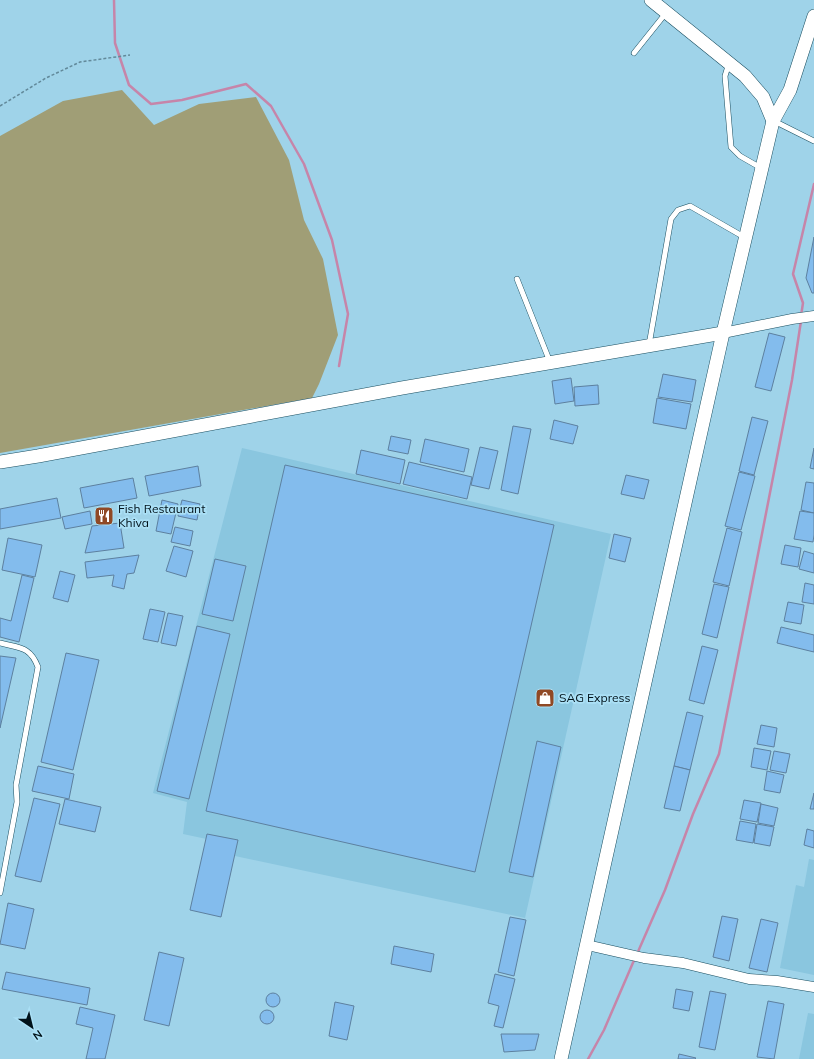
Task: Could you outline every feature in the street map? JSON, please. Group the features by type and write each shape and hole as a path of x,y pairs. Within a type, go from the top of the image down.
{"main road":[{"path":"651,0 746,76 763,98 773,121"},
{"path":"561,1059 723,333 773,121 790,90 814,16"},
{"path":"0,462 402,388 723,333"}],"street":[{"path":"723,333 792,318 810,316"},
{"path":"587,945 644,958 676,962 749,979 777,981 814,987"}],"lane":[{"path":"634,53 666,12"},
{"path":"729,63 725,76 731,147 740,156 762,169"},
{"path":"773,121 814,141"},
{"path":"648,346 671,219 678,210 690,206 745,238"},
{"path":"517,279 551,362"},
{"path":"0,643 26,649 34,657 38,667 16,785 17,802 0,893"}],"path":[{"path":"0,106 46,78 80,62 130,55"}],"shaded area":[{"path":"122,90 154,125 199,104 256,97 289,160 304,220 323,259 338,335 312,398 0,453 0,136 63,101"},
{"path":"242,448 611,534 525,918 235,856 235,845 183,834 187,802 153,793"},
{"path":"809,859 814,860 814,975 780,968 796,885 804,887"},
{"path":"808,1013 814,1014 814,1059 799,1059"}],"building":[{"path":"814,237 814,293 812,293 806,278"},
{"path":"769,333 785,337 771,391 755,387"},
{"path":"663,374 696,380 692,402 658,397"},
{"path":"571,378 574,401 555,404 552,381"},
{"path":"598,385 599,404 575,406 574,387"},
{"path":"657,398 691,404 686,429 653,423"},
{"path":"752,417 768,421 754,475 739,471"},
{"path":"554,420 578,426 573,444 550,439"},
{"path":"513,426 531,429 518,494 501,490"},
{"path":"391,436 411,440 408,454 388,450"},
{"path":"425,439 469,449 464,472 420,462"},
{"path":"480,447 498,451 489,489 471,485"},
{"path":"814,448 814,469 810,468"},
{"path":"361,450 405,460 400,484 356,474"},
{"path":"409,462 472,477 467,499 403,484"},
{"path":"285,465 554,525 475,872 206,811"},
{"path":"198,466 201,486 149,496 145,476"},
{"path":"739,472 755,476 741,530 725,526"},
{"path":"626,475 649,480 644,499 621,494"},
{"path":"133,478 137,498 84,508 80,488"},
{"path":"806,482 814,483 814,513 801,510"},
{"path":"57,498 61,518 0,529 0,509"},
{"path":"162,500 178,504 171,534 156,531"},
{"path":"182,500 200,504 197,520 178,516"},
{"path":"90,511 92,524 65,529 62,517"},
{"path":"800,511 814,513 813,542 794,539"},
{"path":"120,523 124,548 85,553 92,526"},
{"path":"175,527 193,531 190,546 171,542"},
{"path":"727,528 742,532 729,586 713,582"},
{"path":"614,534 631,538 625,562 609,558"},
{"path":"8,538 42,545 35,577 2,570"},
{"path":"785,545 801,548 798,567 781,564"},
{"path":"174,546 193,551 186,577 166,571"},
{"path":"804,551 814,554 814,573 799,569"},
{"path":"139,555 134,573 127,574 124,589 112,586 114,575 87,578 85,562"},
{"path":"215,559 246,566 233,621 202,614"},
{"path":"60,571 75,575 68,602 53,598"},
{"path":"22,575 34,578 19,642 0,637 0,618 11,621"},
{"path":"805,583 814,585 814,604 802,602"},
{"path":"714,584 729,587 717,638 702,634"},
{"path":"788,602 804,605 801,624 784,621"},
{"path":"150,609 165,612 158,642 143,639"},
{"path":"168,613 183,616 176,646 161,643"},
{"path":"197,626 230,634 189,799 157,791"},
{"path":"781,627 814,635 814,652 777,643"},
{"path":"702,646 718,650 704,704 689,700"},
{"path":"66,653 99,660 73,770 41,762"},
{"path":"0,656 16,658 0,728"},
{"path":"687,712 703,716 690,770 674,766"},
{"path":"761,725 777,728 774,747 757,744"},
{"path":"537,741 561,747 533,877 509,872"},
{"path":"754,748 771,751 767,770 751,767"},
{"path":"774,751 790,754 786,773 770,770"},
{"path":"38,766 74,774 69,799 32,791"},
{"path":"674,766 690,770 680,811 664,808"},
{"path":"767,771 784,775 780,793 764,790"},
{"path":"814,793 814,809 810,809"},
{"path":"34,798 60,804 41,882 15,876"},
{"path":"65,799 101,807 95,832 59,824"},
{"path":"744,800 761,803 757,822 740,819"},
{"path":"761,804 778,808 774,826 758,823"},
{"path":"740,821 756,824 753,843 736,840"},
{"path":"757,824 774,827 770,846 754,843"},
{"path":"807,829 814,831 814,848 804,845"},
{"path":"207,834 238,840 221,917 190,910"},
{"path":"8,903 34,909 25,949 0,944"},
{"path":"722,916 738,919 729,961 713,957"},
{"path":"510,917 526,920 514,976 498,972"},
{"path":"761,919 778,923 767,972 749,968"},
{"path":"394,946 434,954 431,972 391,964"},
{"path":"159,952 184,958 169,1026 144,1020"},
{"path":"6,972 90,988 87,1005 2,989"},
{"path":"495,974 515,979 503,1028 494,1026 499,1006 488,1003"},
{"path":"676,989 693,992 689,1011 673,1008"},
{"path":"710,991 726,994 715,1050 699,1047"},
{"path":"273,993 278,995 280,1000 278,1005 273,1007 268,1005 266,1000 268,995"},
{"path":"768,1001 784,1004 774,1059 757,1057"},
{"path":"335,1002 354,1006 347,1040 329,1036"},
{"path":"80,1007 115,1015 105,1059 86,1059 93,1028 76,1024"},
{"path":"267,1010 272,1012 274,1017 272,1022 267,1024 262,1022 260,1017 262,1012"},
{"path":"501,1034 539,1034 535,1050 504,1052"},
{"path":"679,1054 696,1058 678,1059"}],"waterway":[{"path":"114,0 115,43 129,85 151,104 182,100 246,84 271,106 304,164 332,240 348,314 339,366"},
{"path":"801,316 803,303 793,274 814,184"},
{"path":"637,954 665,890 693,814 719,754 792,380 801,321"},
{"path":"588,1059 604,1030 635,958"}],"place":[{"name":"Fish Restaurant Khiva","path":"104,516"},
{"name":"SAG Express","path":"545,698"}]}
